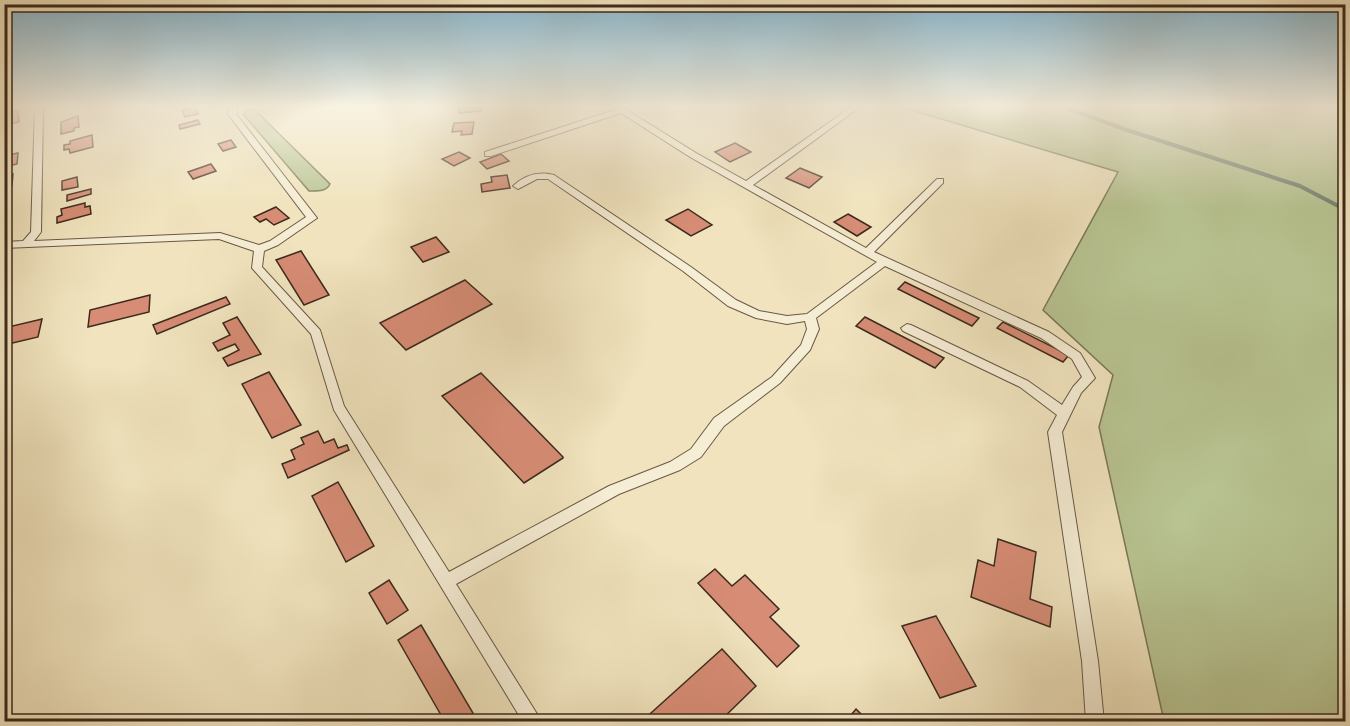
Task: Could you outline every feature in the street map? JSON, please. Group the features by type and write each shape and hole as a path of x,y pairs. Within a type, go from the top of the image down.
{"street":[{"path":"25,245 36,232 38,141"},
{"path":"4,245 220,236 259,249 274,243 312,218 253,141"},
{"path":"488,154 526,141"},
{"path":"675,141 867,253 1045,335 1076,356 1089,378 1077,390 1055,432 1089,661 1095,722"},
{"path":"746,184 808,141"},
{"path":"518,186 541,174 551,177 687,269 732,303 756,314 787,320 810,317 884,262"},
{"path":"867,253 940,181"},
{"path":"259,249 256,268 316,333 338,407 533,722"},
{"path":"446,582 614,490 675,466 696,453 719,422 776,380 806,347 813,329 810,317"},
{"path":"907,328 1024,384 1064,413"}],"green space":[{"path":"266,141 286,141 330,184 321,191 309,191"},
{"path":"1014,141 1346,141 1345,721 1164,721 1099,427 1113,375 1043,310 1118,172"}],"building":[{"path":"70,141 92,141 93,147 70,153 69,149 64,150 64,145 70,144"},
{"path":"232,141 236,147 223,151 218,144"},
{"path":"735,143 751,152 730,162 715,152"},
{"path":"459,152 470,158 454,166 442,159"},
{"path":"18,153 17,164 4,167 4,156"},
{"path":"501,154 509,161 487,169 480,162"},
{"path":"211,164 216,171 193,179 188,172"},
{"path":"800,168 822,177 809,188 786,178"},
{"path":"13,174 12,185 4,187 4,176"},
{"path":"507,175 510,188 482,192 481,184 492,182 491,177"},
{"path":"77,177 78,187 62,190 62,181"},
{"path":"91,189 91,194 67,201 67,195"},
{"path":"85,203 85,207 90,206 91,214 57,223 57,217 62,215 61,209"},
{"path":"276,207 289,218 274,225 266,219 260,222 254,217"},
{"path":"688,209 712,225 691,236 666,220"},
{"path":"848,214 871,227 857,236 834,222"},
{"path":"436,237 449,252 423,262 411,247"},
{"path":"301,251 329,295 304,305 276,260"},
{"path":"465,280 492,304 406,350 380,323"},
{"path":"905,282 979,318 972,326 898,289"},
{"path":"150,295 149,312 88,327 90,310"},
{"path":"226,297 230,304 157,334 153,325"},
{"path":"237,317 261,354 228,366 223,358 239,350 235,344 218,351 213,343 230,335 223,323"},
{"path":"865,317 944,358 935,368 856,326"},
{"path":"42,319 38,337 4,345 4,328"},
{"path":"1003,322 1069,355 1063,362 997,328"},
{"path":"269,372 301,425 272,438 242,384"},
{"path":"481,373 563,457 524,483 442,396"},
{"path":"318,431 324,443 334,439 338,448 347,445 349,450 288,478 282,464 295,459 291,450 304,444 301,438"},
{"path":"338,482 374,546 346,562 312,496"},
{"path":"998,539 1036,552 1030,599 1052,607 1050,627 971,597 978,560 994,566"},
{"path":"715,569 732,586 745,575 779,609 770,617 799,646 777,667 698,583"},
{"path":"389,580 408,610 387,624 369,593"},
{"path":"936,616 976,686 940,698 902,626"},
{"path":"421,625 473,713 462,722 445,722 398,640"},
{"path":"722,649 756,686 719,722 641,722"},
{"path":"856,709 869,722 845,722"}],"waterway":[{"path":"1161,141 1300,186 1346,210"}]}
